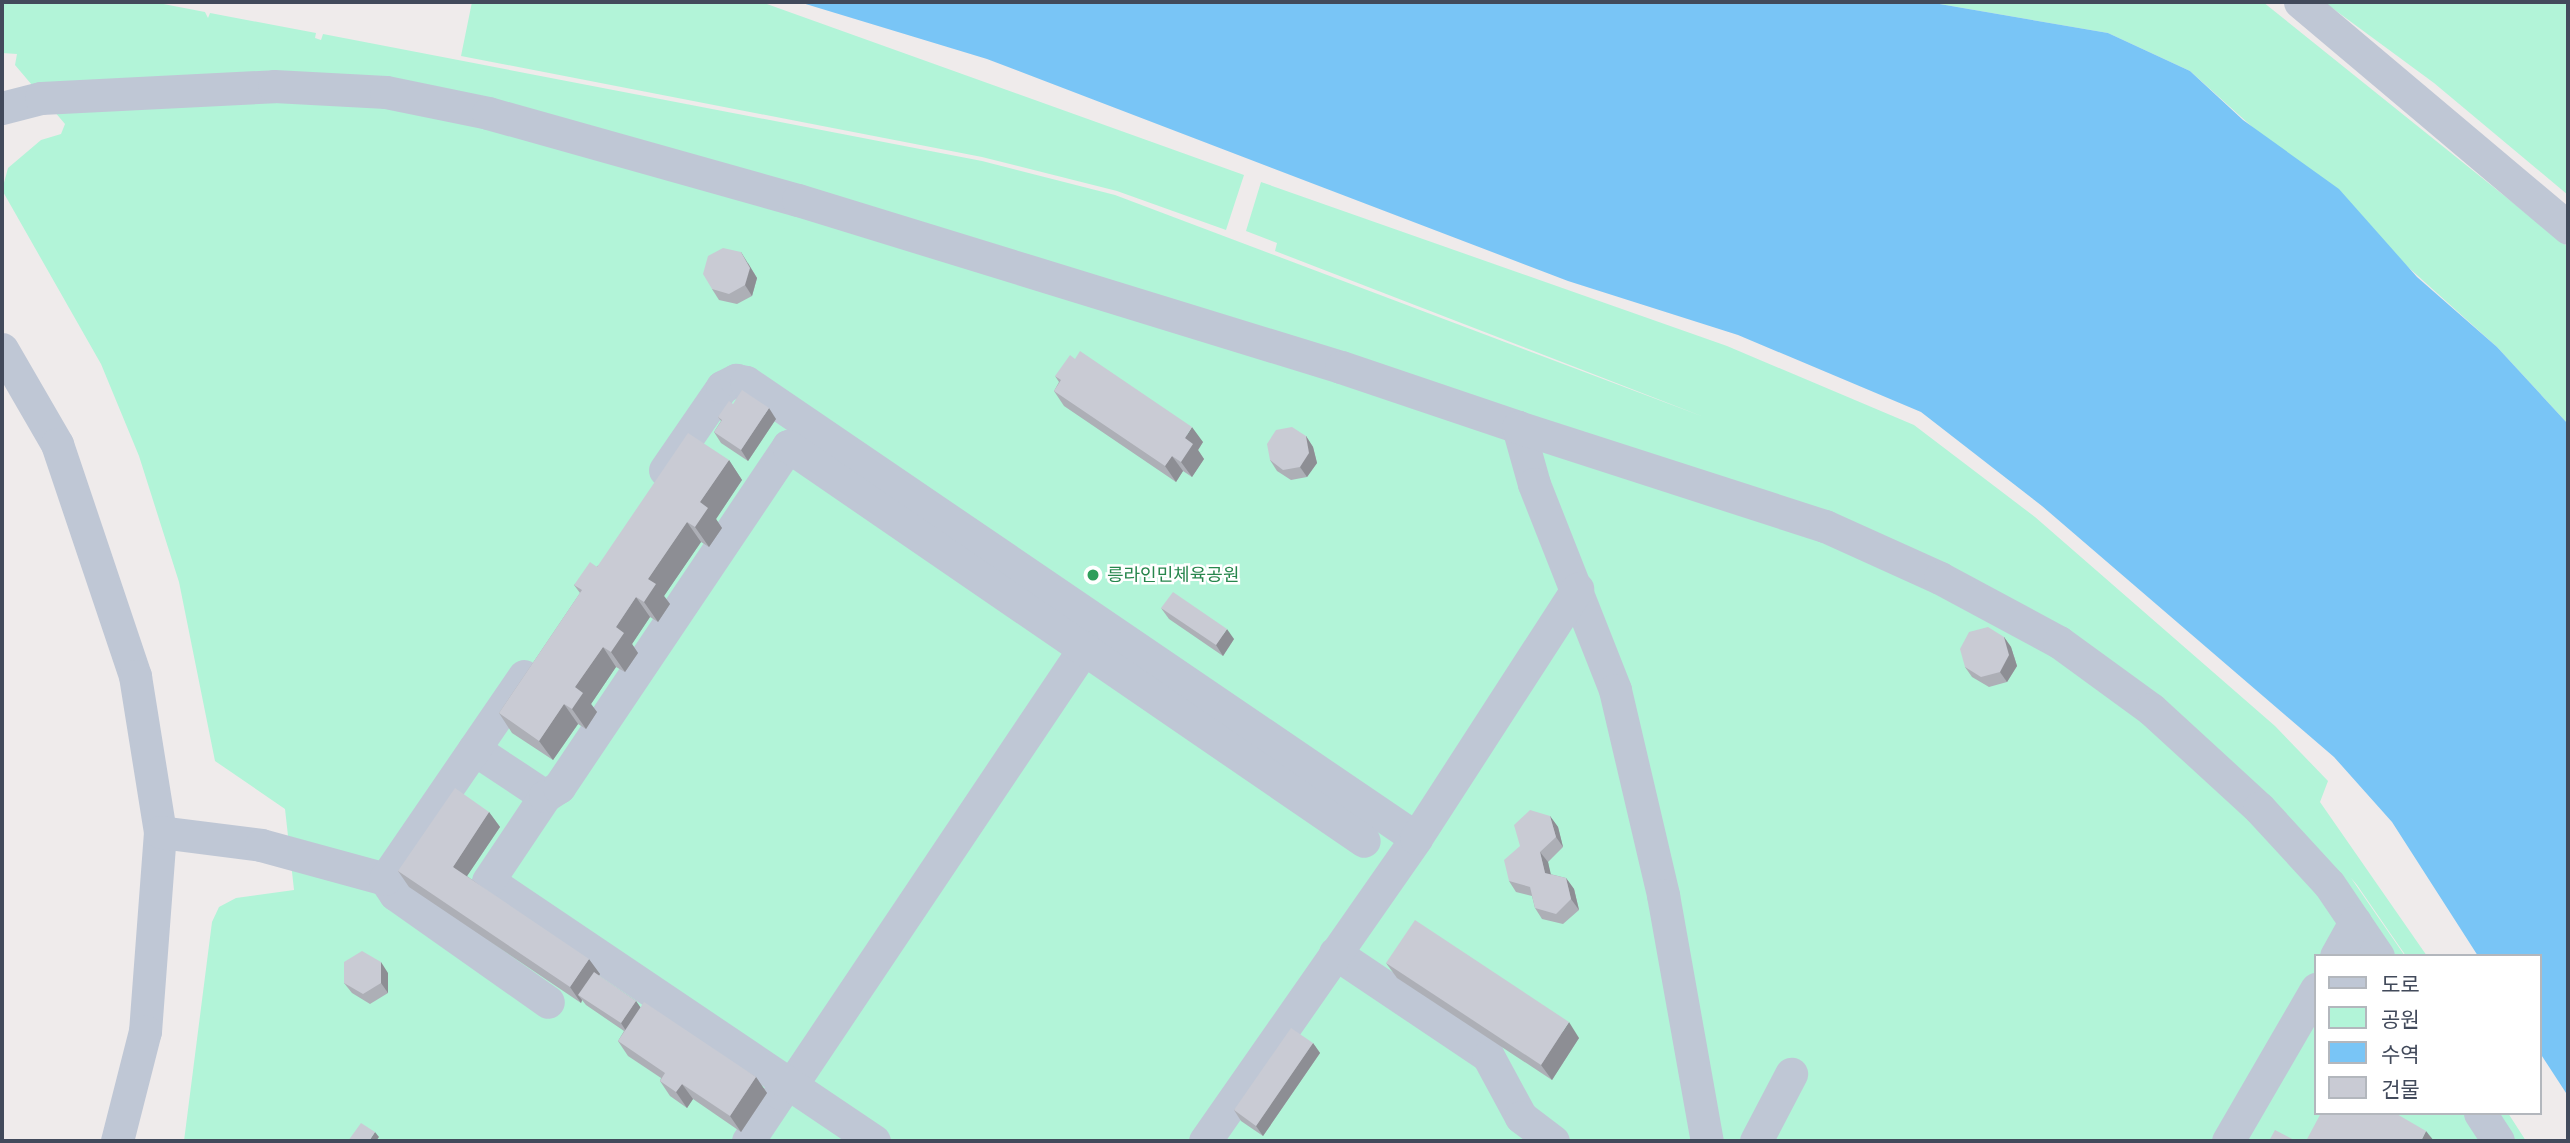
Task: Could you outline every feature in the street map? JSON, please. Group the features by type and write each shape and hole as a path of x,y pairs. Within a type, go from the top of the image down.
{"street":[{"path":"2300,2 2568,228"},
{"path":"2,108 41,98 274,86 386,92 463,108 798,200 1341,367 1825,526 1940,578 2059,642 2151,709 2259,808 2329,884 2377,954"},
{"path":"2,349 57,444 135,676 160,832 145,1031 117,1141"},
{"path":"645,500 722,387 736,380 746,382 1416,838"},
{"path":"1518,427 1534,484 1577,589 1621,718 1663,895 1707,1141"},
{"path":"874,1141 488,881 545,796 559,787 789,446 1364,841"},
{"path":"1205,1141 1416,838 1577,589"},
{"path":"385,879 544,647"},
{"path":"748,1141 780,1093 792,1084 1085,647"},
{"path":"474,749 545,796"},
{"path":"160,832 261,845 385,879 395,894 548,1002"},
{"path":"2337,954 2355,922"},
{"path":"1335,953 1488,1056 1521,1117 1553,1141"},
{"path":"2228,1141 2314,992"},
{"path":"1756,1141 1791,1074"},
{"path":"2481,1115 2498,1141"}],"green space":[{"name":"릉라인민체육공원","path":"2,2 153,2 205,12 208,18 210,13 316,33 315,38 321,40 323,34 982,161 1115,195 1704,417 1275,251 1277,243 1246,231 1261,182 1727,346 1914,425 2035,517 2275,726 2328,781 2320,802 2426,954 2405,954 2351,878 2404,954 2314,954 2314,1115 2509,1115 2526,1141 184,1141 212,922 219,907 236,898 294,890 285,809 215,761 179,582 139,456 101,364 2,190 8,168 41,140 61,134 65,124 15,65 17,54 2,53"},
{"path":"472,2 761,2 1244,175 1226,230 1117,191 982,157 461,56"},
{"path":"1928,2 2263,2 2568,247 2568,424 2497,347 2190,71 2108,33"},
{"path":"2324,2 2568,2 2568,195 2434,83"}],"water":[{"path":"799,2 1928,2 2108,33 2190,71 2243,120 2339,189 2417,277 2497,347 2568,424 2568,1096 2542,1056 2542,954 2477,954 2392,822 2334,757 2042,506 1921,412 1738,335 1568,281 987,59"}],"building":[{"path":"723,248 741,252 750,268 745,285 729,294 712,289 703,274 708,256"},
{"path":"1080,351 1192,427 1185,438 1193,444 1181,462 1172,456 1165,466 1054,391 1061,380 1055,376 1070,355 1075,359"},
{"path":"742,390 769,408 741,450 714,432 722,420 718,417 729,401 733,404"},
{"path":"1292,427 1306,436 1309,453 1300,467 1283,470 1270,460 1267,444 1276,430"},
{"path":"688,433 729,460 700,502 708,508 695,527 687,522 648,579 656,584 644,602 636,597 616,627 624,633 611,652 603,647 575,687 583,693 572,709 564,704 539,741 499,713 582,590 574,585 590,562 597,567"},
{"path":"1173,592 1227,629 1216,645 1161,608"},
{"path":"1988,627 2004,637 2009,655 2000,672 1981,677 1965,667 1960,649 1969,632"},
{"path":"455,788 489,812 453,867 589,959 570,987 398,871"},
{"path":"1530,810 1550,816 1556,837 1540,852 1545,873 1566,878 1571,899 1556,914 1535,908 1530,887 1509,881 1504,860 1520,846 1514,825"},
{"path":"1415,920 1569,1022 1541,1065 1386,963"},
{"path":"362,951 381,962 381,983 363,994 344,983 344,962"},
{"path":"594,972 636,1001 621,1023 578,995"},
{"path":"644,1002 756,1077 730,1116 682,1084 676,1092 660,1081 665,1073 618,1041"},
{"path":"1291,1028 1313,1043 1256,1126 1234,1110"},
{"path":"2320,1115 2398,1115 2426,1131 2421,1141 2306,1141"},
{"path":"361,1123 375,1132 369,1141 348,1141"},
{"path":"2275,1130 2296,1141 2269,1141"}],"place":[{"name":"릉라인민체육공원","path":"1093,575"}]}
